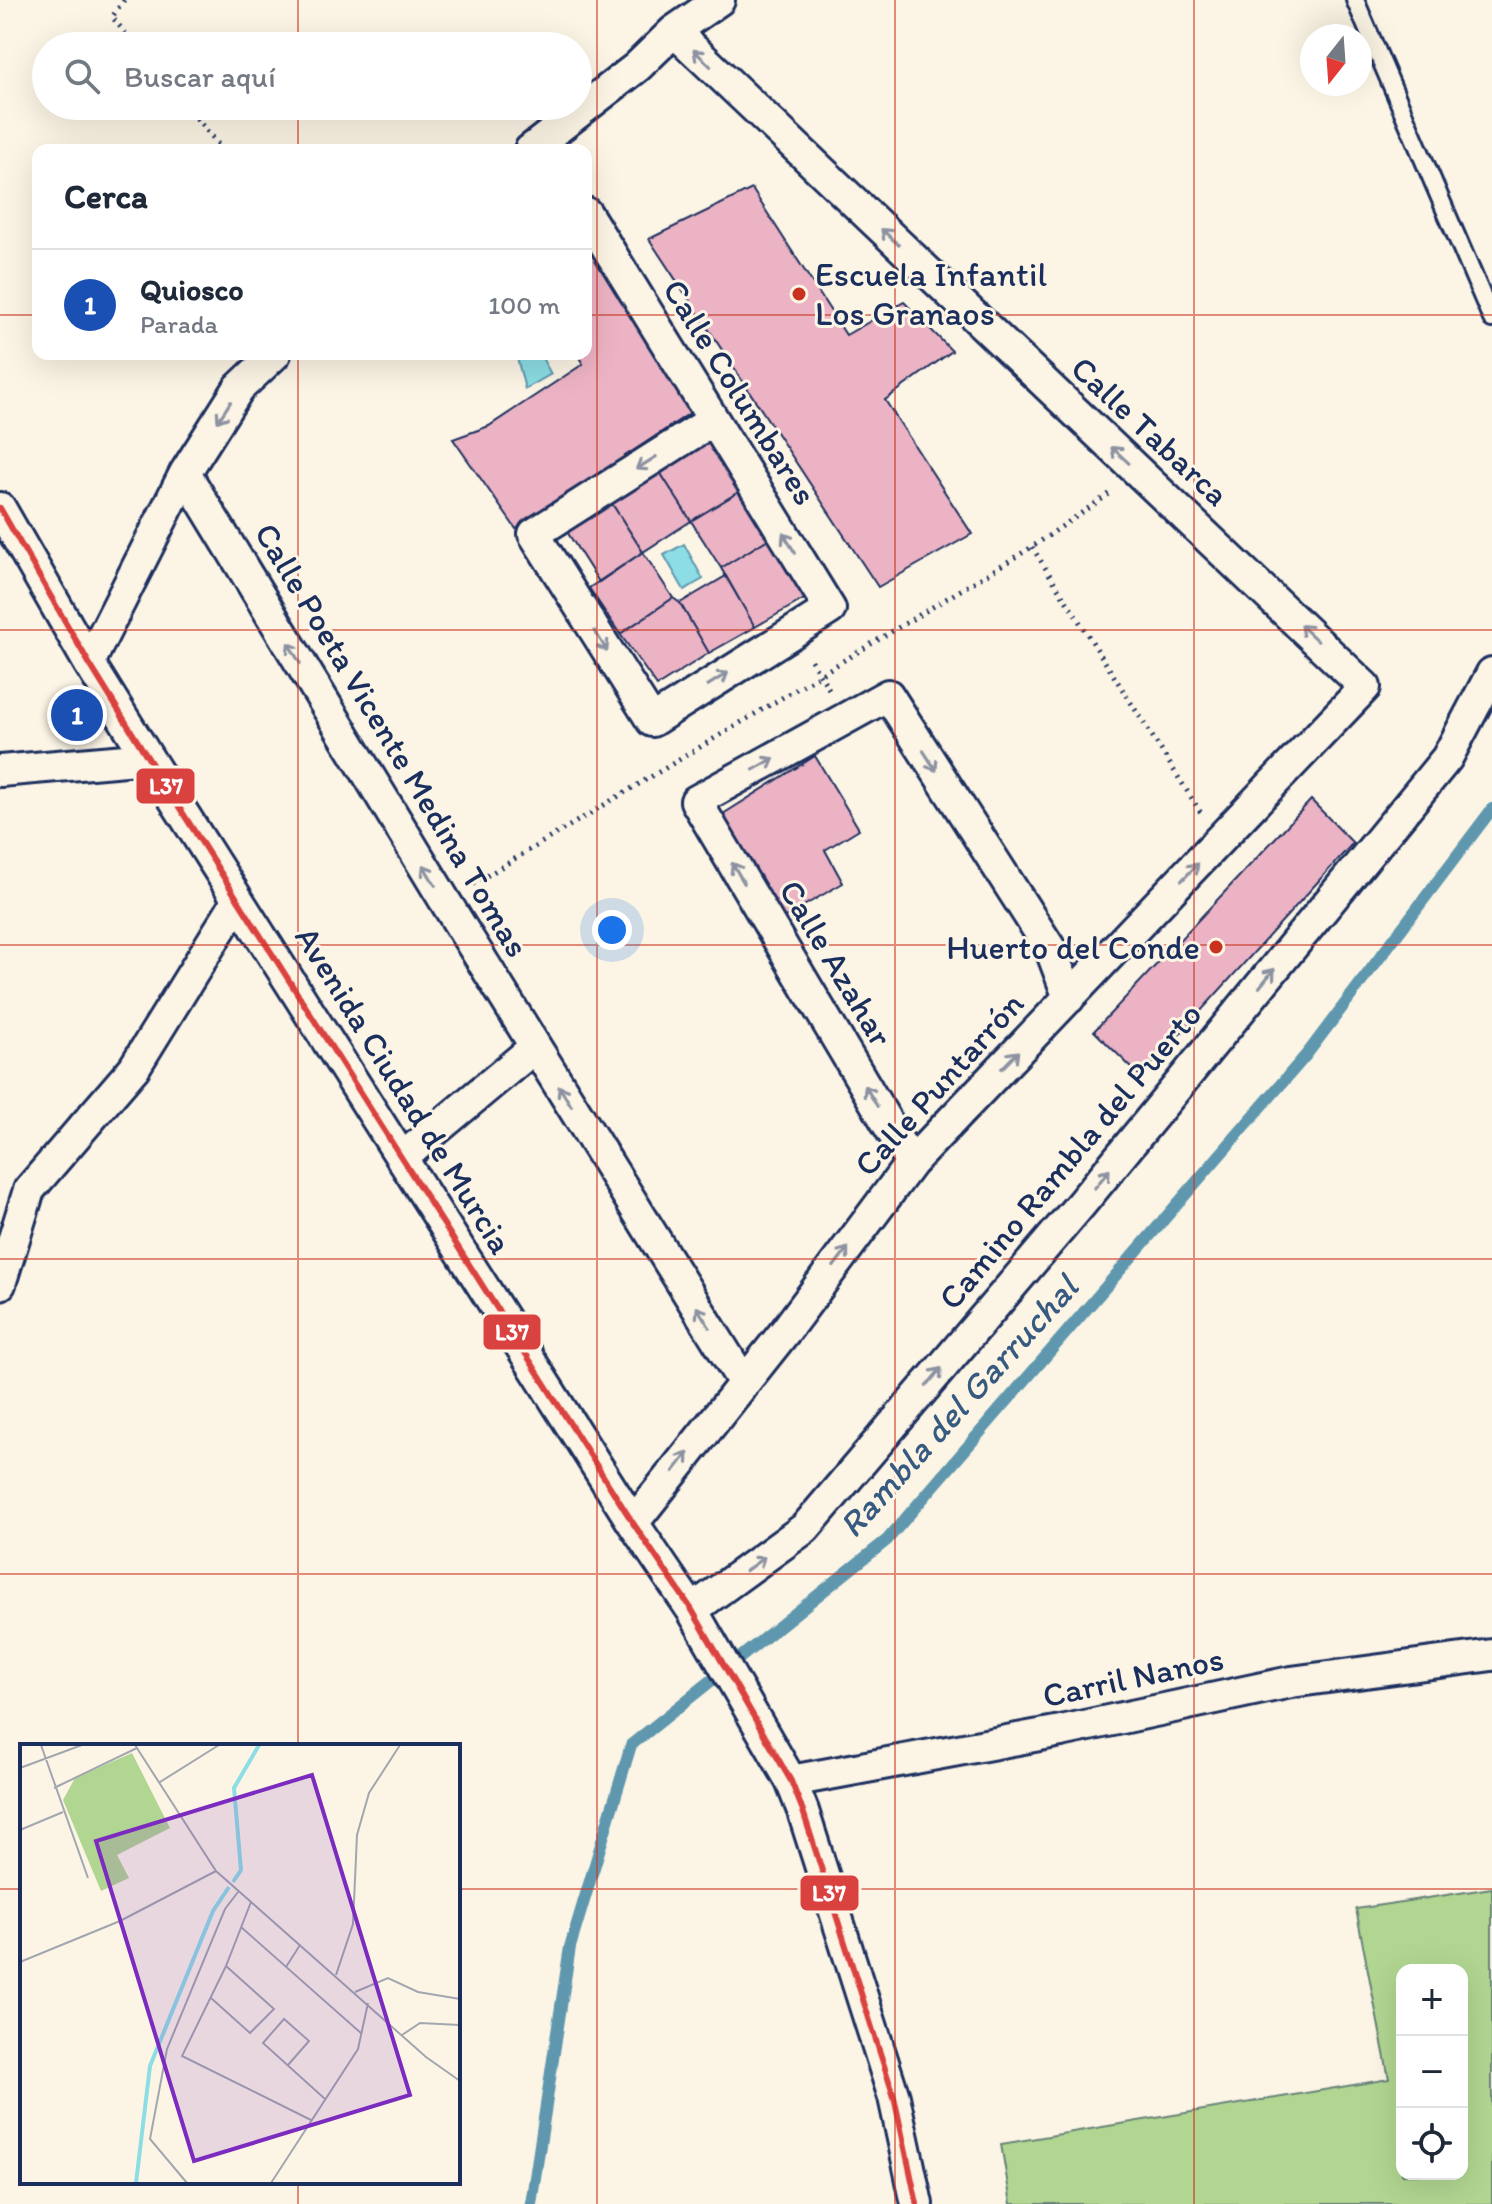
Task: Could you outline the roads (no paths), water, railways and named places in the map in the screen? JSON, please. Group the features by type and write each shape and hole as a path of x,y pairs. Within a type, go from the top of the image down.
{"street":[{"path":"592,104 674,31 719,0"},
{"name":"Calle Tabarca","path":"674,31 1365,687"},
{"path":"544,144 573,120"},
{"name":"Calle Columbares","path":"592,223 830,609 652,721 534,534 712,421"},
{"path":"89,663 185,473 239,388 269,360"},
{"name":"Calle Poeta Vicente Medina Tomas","path":"185,473 445,901 744,1383"},
{"name":"Avenida Ciudad de Murcia","path":"0,508 148,758 633,1523 692,1610 791,1781 894,2097 917,2204"},
{"name":"Camino Rambla del Puerto","path":"692,1610 805,1528 846,1480 1081,1204 1447,758 1492,673"},
{"name":"Calle Puntarrón","path":"633,1523 911,1163 1365,687"},
{"name":"Calle Azahar","path":"911,1163 696,801 888,695 1051,950 1069,998"},
{"path":"0,771 148,758"},
{"path":"0,1284 29,1190 134,1068 238,900"},
{"path":"402,1158 535,1047"},
{"name":"Carril Nanos","path":"791,1781 1061,1731 1291,1682 1492,1655"}],"lane":[{"path":"1355,0 1492,319"}],"water":[{"path":"518,360 543,360 551,374 525,389"},
{"path":"684,544 703,579 684,590 664,555"}],"waterway":[{"name":"Rambla del Garruchal","path":"531,2204 570,1947 631,1745 887,1540 1307,1054 1492,809"}],"place":[{"name":"Escuela Infantil Los Granaos","path":"799,294"},
{"name":"Quiosco","path":"77,715"},
{"name":"Huerto del Conde","path":"1216,947"}]}
